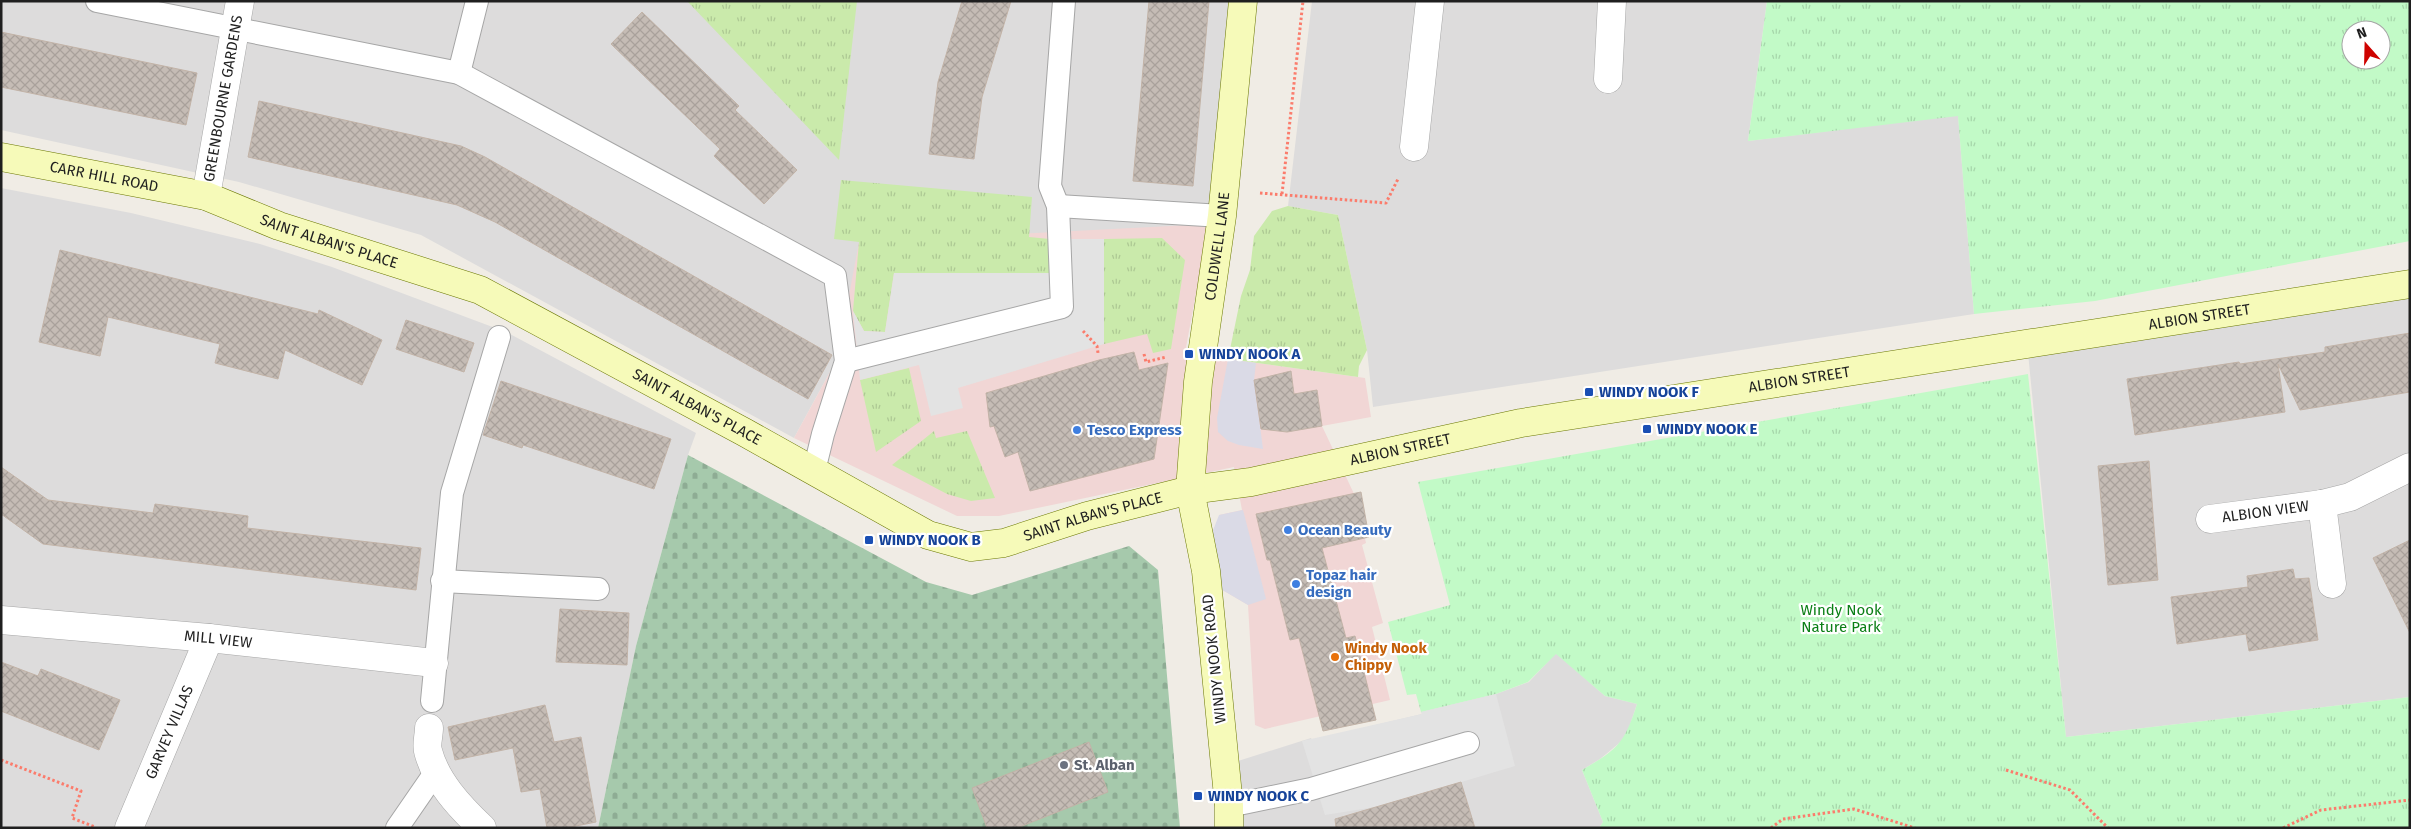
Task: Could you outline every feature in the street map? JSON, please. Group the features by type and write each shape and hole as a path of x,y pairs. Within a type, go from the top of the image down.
{"street":[{"name":"GREENBOURNE GARDENS","path":"206,196 240,1"},
{"name":"COLDWELL LANE","path":"1190,490 1198,382 1222,216 1243,1"},
{"path":"1414,147 1430,1"},
{"path":"1608,79 1612,1"},
{"name":"CARR HILL ROAD","path":"1,158 206,196"},
{"name":"SAINT ALBAN'S PLACE","path":"206,196 280,226 480,290 814,471 928,536 971,547 1004,543 1087,516 1190,490"},
{"name":"ALBION STREET","path":"1190,490 1251,482 1520,423 2410,284"},
{"name":"ALBION VIEW","path":"2210,519 2322,504 2350,498 2410,467"},
{"name":"WINDY NOOK ROAD","path":"1190,490 1206,571 1229,817"},
{"name":"ALBION VIEW","path":"2322,504 2332,584"},
{"name":"MILL VIEW","path":"1,620 209,638 434,663"},
{"name":"GARVEY VILLAS","path":"129,828 209,638"},
{"path":"429,728 427,750 437,770 454,801 482,828"}],"lane":[{"path":"97,1 234,30 459,73 835,276 846,361 823,434 814,471"},
{"path":"459,73 477,1"},
{"path":"846,361 1062,307 1058,206 1050,186 1064,1"},
{"path":"1058,206 1222,216"},
{"path":"432,701 434,663 452,493 499,337"},
{"path":"442,581 598,589"},
{"path":"1229,817 1311,789 1468,743"},
{"path":"397,828 437,770"}],"path":[{"path":"1282,194 1304,1"},
{"path":"1225,190 1386,204 1414,147"},
{"path":"1144,354 1146,362 1170,356"},
{"path":"1,760 81,791 72,818 97,828"},
{"path":"2006,770 2070,790 2108,828"},
{"path":"2283,828 2322,810 2410,800"},
{"path":"1771,828 1783,818 1854,808 1915,828"}],"shaded area":[{"path":"1,1 1230,1 1209,224 837,359 794,438 421,235 239,182 1,130"},
{"path":"1312,1 1767,1 1748,141 1958,115 1974,314 1373,407 1367,350 1338,215 1288,206"},
{"path":"1,188 131,213 260,244 332,267 506,332 696,433 688,455 636,646 598,828 1,828"},
{"path":"1209,224 1184,358 1228,359 1365,378 1371,417 1322,426 1356,498 1366,543 1362,545 1383,623 1372,627 1390,700 1265,729 1255,725 1248,605 1219,588 1219,515 1242,510 1234,467 999,516 957,516 794,438 837,359 859,242"},
{"path":"1050,239 1104,239 1104,344 958,388 963,408 931,416 919,365 860,380 853,311 864,331 885,332 894,273 1050,273"},
{"path":"2410,294 2410,697 2066,737 2028,353"},
{"path":"1228,359 1256,363 1254,380 1263,449 1228,441 1218,432 1217,418"},
{"path":"1243,510 1266,599 1248,605 1219,588 1212,533 1219,515"},
{"path":"1556,653 1605,696 1637,704 1623,740 1600,759 1582,770 1603,822 1599,828 1241,828 1238,761 1311,738 1312,740 1422,714 1421,712 1496,694 1529,682"},
{"path":"1496,694 1515,766 1381,806 1325,815 1302,741 1422,714 1421,712"}],"green space":[{"path":"687,1 857,1 839,160"},
{"path":"1767,1 2410,1 2410,241 2095,301 1974,314 1958,116 1748,141"},
{"path":"841,180 1032,197 1029,237 1050,239 1050,273 894,273 885,332 864,331 853,311 859,242 834,239"},
{"path":"1288,206 1338,215 1367,350 1359,366 1358,377 1228,359 1241,296 1250,270 1254,236 1272,211"},
{"path":"1162,238 1185,260 1171,349 1153,353 1147,334 1104,344 1104,239"},
{"path":"909,368 921,421 876,452 860,380"},
{"name":"Windy Nook Nature Park","path":"2028,374 2066,737 2410,697 2410,828 1599,828 1603,822 1582,770 1604,756 1618,744 1628,728 1637,704 1605,696 1556,654 1528,682 1496,694 1421,712 1416,694 1407,695 1388,622 1450,605 1418,482"},
{"path":"934,431 936,438 967,431 995,498 971,501 947,494 892,465"},
{"path":"688,455 926,582 972,595 1129,546 1158,570 1180,828 598,828 636,646"}],"building":[{"path":"962,1 1011,1 982,97 974,159 929,154 938,82"},
{"path":"1149,1 1209,1 1193,186 1133,181"},
{"path":"642,12 739,106 735,110 797,170 764,204 714,156 720,149 611,44"},
{"path":"1,32 197,73 186,125 1,87"},
{"path":"259,101 461,146 485,157 832,355 808,399 495,222 457,205 248,157"},
{"path":"60,250 318,314 319,310 382,340 362,385 285,350 278,379 215,363 220,344 108,317 100,356 39,342"},
{"path":"406,320 474,343 464,372 396,349"},
{"path":"2410,333 2410,392 2300,410 2278,364 2285,412 2135,435 2127,379 2239,362 2240,364 2325,352 2325,347"},
{"name":"Tesco Express","path":"1134,352 1139,370 1168,363 1154,459 1030,491 1018,452 1005,457 994,426 990,427 986,393 1099,360"},
{"path":"1291,371 1294,394 1317,390 1322,426 1287,432 1261,429 1254,380"},
{"path":"501,381 671,439 654,489 523,445 522,448 483,435"},
{"path":"2149,461 2158,580 2108,585 2098,466"},
{"path":"1,467 48,500 153,513 155,504 248,516 247,528 421,548 416,590 43,544 1,514"},
{"path":"1361,492 1369,537 1322,548 1346,638 1355,636 1376,720 1323,731 1299,638 1290,640 1270,560 1267,560 1256,514"},
{"path":"2410,540 2410,633 2373,558"},
{"path":"2293,569 2295,579 2309,578 2318,640 2249,651 2246,634 2177,644 2171,597 2248,587 2247,576"},
{"path":"560,609 629,613 627,665 556,662"},
{"path":"1,662 38,676 41,669 120,700 99,750 1,711"},
{"path":"545,705 554,742 581,737 596,822 566,828 547,828 540,789 521,792 513,748 455,760 448,727"},
{"name":"St. Alban","path":"1089,742 1108,792 1017,828 987,828 972,788"},
{"path":"1461,782 1475,828 1336,828 1335,819"}],"place":[{"name":"WINDY NOOK A","path":"1189,354"},
{"name":"WINDY NOOK F","path":"1589,392"},
{"name":"WINDY NOOK E","path":"1647,429"},
{"name":"Tesco Express","path":"1077,430"},
{"name":"Ocean Beauty","path":"1288,530"},
{"name":"WINDY NOOK B","path":"869,540"},
{"name":"Topaz hair design","path":"1296,584"},
{"name":"Windy Nook Chippy","path":"1335,657"},
{"name":"St. Alban","path":"1064,765"},
{"name":"WINDY NOOK C","path":"1198,796"}]}
